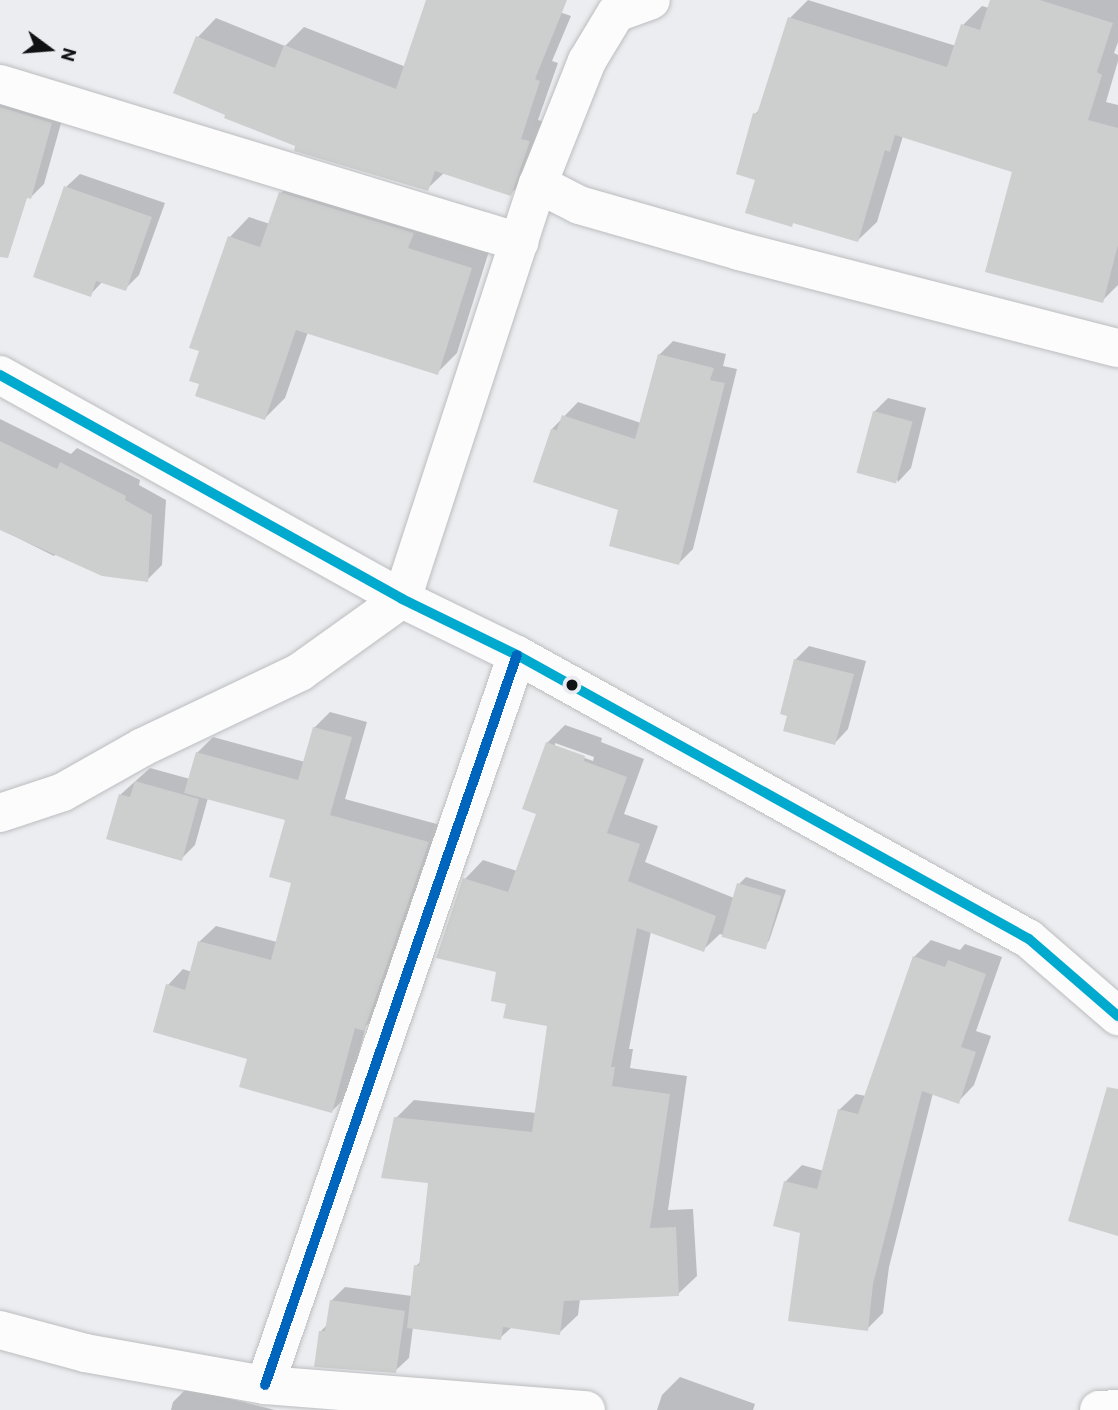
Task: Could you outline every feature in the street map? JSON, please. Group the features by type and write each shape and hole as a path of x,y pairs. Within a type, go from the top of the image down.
{"street":[{"path":"0,813 63,792 143,747 300,672 402,598 538,184 587,61 628,4"},
{"path":"0,85 519,242"},
{"path":"538,184 579,205 726,248 1118,348"},
{"path":"0,375 402,598 517,655 1029,939 1118,1016"},
{"path":"265,1384 517,655"},
{"path":"0,1330 85,1353 265,1384 586,1410"},
{"path":"1100,1410 1117,1409"}],"building":[{"path":"426,0 567,0 535,79 540,81 521,139 530,141 511,196 435,171 428,191 294,151 295,146 224,118 225,115 173,93 196,36 275,68 284,45 396,89"},
{"path":"990,0 1040,0 1113,23 1097,72 1102,75 1088,120 1118,128 1118,245 1103,303 985,272 1012,172 895,135 890,152 885,150 858,242 793,223 792,227 745,213 755,180 736,174 753,113 757,114 788,17 947,67 961,24 980,30"},
{"path":"0,107 52,123 31,199 27,198 8,258 0,257"},
{"path":"64,186 152,217 126,291 96,281 91,297 33,277"},
{"path":"279,192 414,233 408,248 472,268 438,375 296,330 265,420 195,396 199,384 189,381 199,351 189,348 228,236 260,247"},
{"path":"658,354 714,368 710,380 725,383 679,565 609,546 618,510 533,482 551,429 557,430 562,415 635,439"},
{"path":"873,411 913,422 896,483 856,473"},
{"path":"0,441 57,469 60,462 126,496 125,500 152,515 148,582 102,576 0,530"},
{"path":"794,659 854,674 835,745 783,731 787,716 780,714"},
{"path":"313,727 352,737 330,815 429,842 364,1031 355,1028 332,1113 239,1087 247,1059 153,1032 166,984 185,990 198,941 271,960 291,883 269,877 285,820 184,793 196,752 298,780"},
{"path":"546,742 585,756 584,761 627,777 607,833 640,844 628,881 716,916 704,952 637,928 611,1067 615,1067 612,1086 670,1094 650,1228 676,1227 679,1296 564,1301 560,1335 503,1327 501,1340 407,1328 414,1265 419,1266 428,1183 381,1178 394,1117 532,1132 547,1026 503,1018 506,1004 491,1001 496,972 436,958 463,878 508,892 536,814 522,809"},
{"path":"135,781 199,799 182,861 106,839 119,794 130,797"},
{"path":"737,883 781,896 766,950 722,937"},
{"path":"913,956 945,967 948,960 986,974 961,1047 976,1052 959,1104 922,1091 873,1284 868,1331 788,1321 800,1233 773,1226 784,1181 817,1189 838,1109 858,1114"},
{"path":"1107,1087 1118,1089 1118,1236 1068,1221"},
{"path":"330,1300 405,1311 396,1373 314,1367 319,1331 325,1331"}],"transit line":[{"path":"0,375 402,599 517,655 1029,939 1118,1016"},
{"path":"265,1385 517,655"}]}
